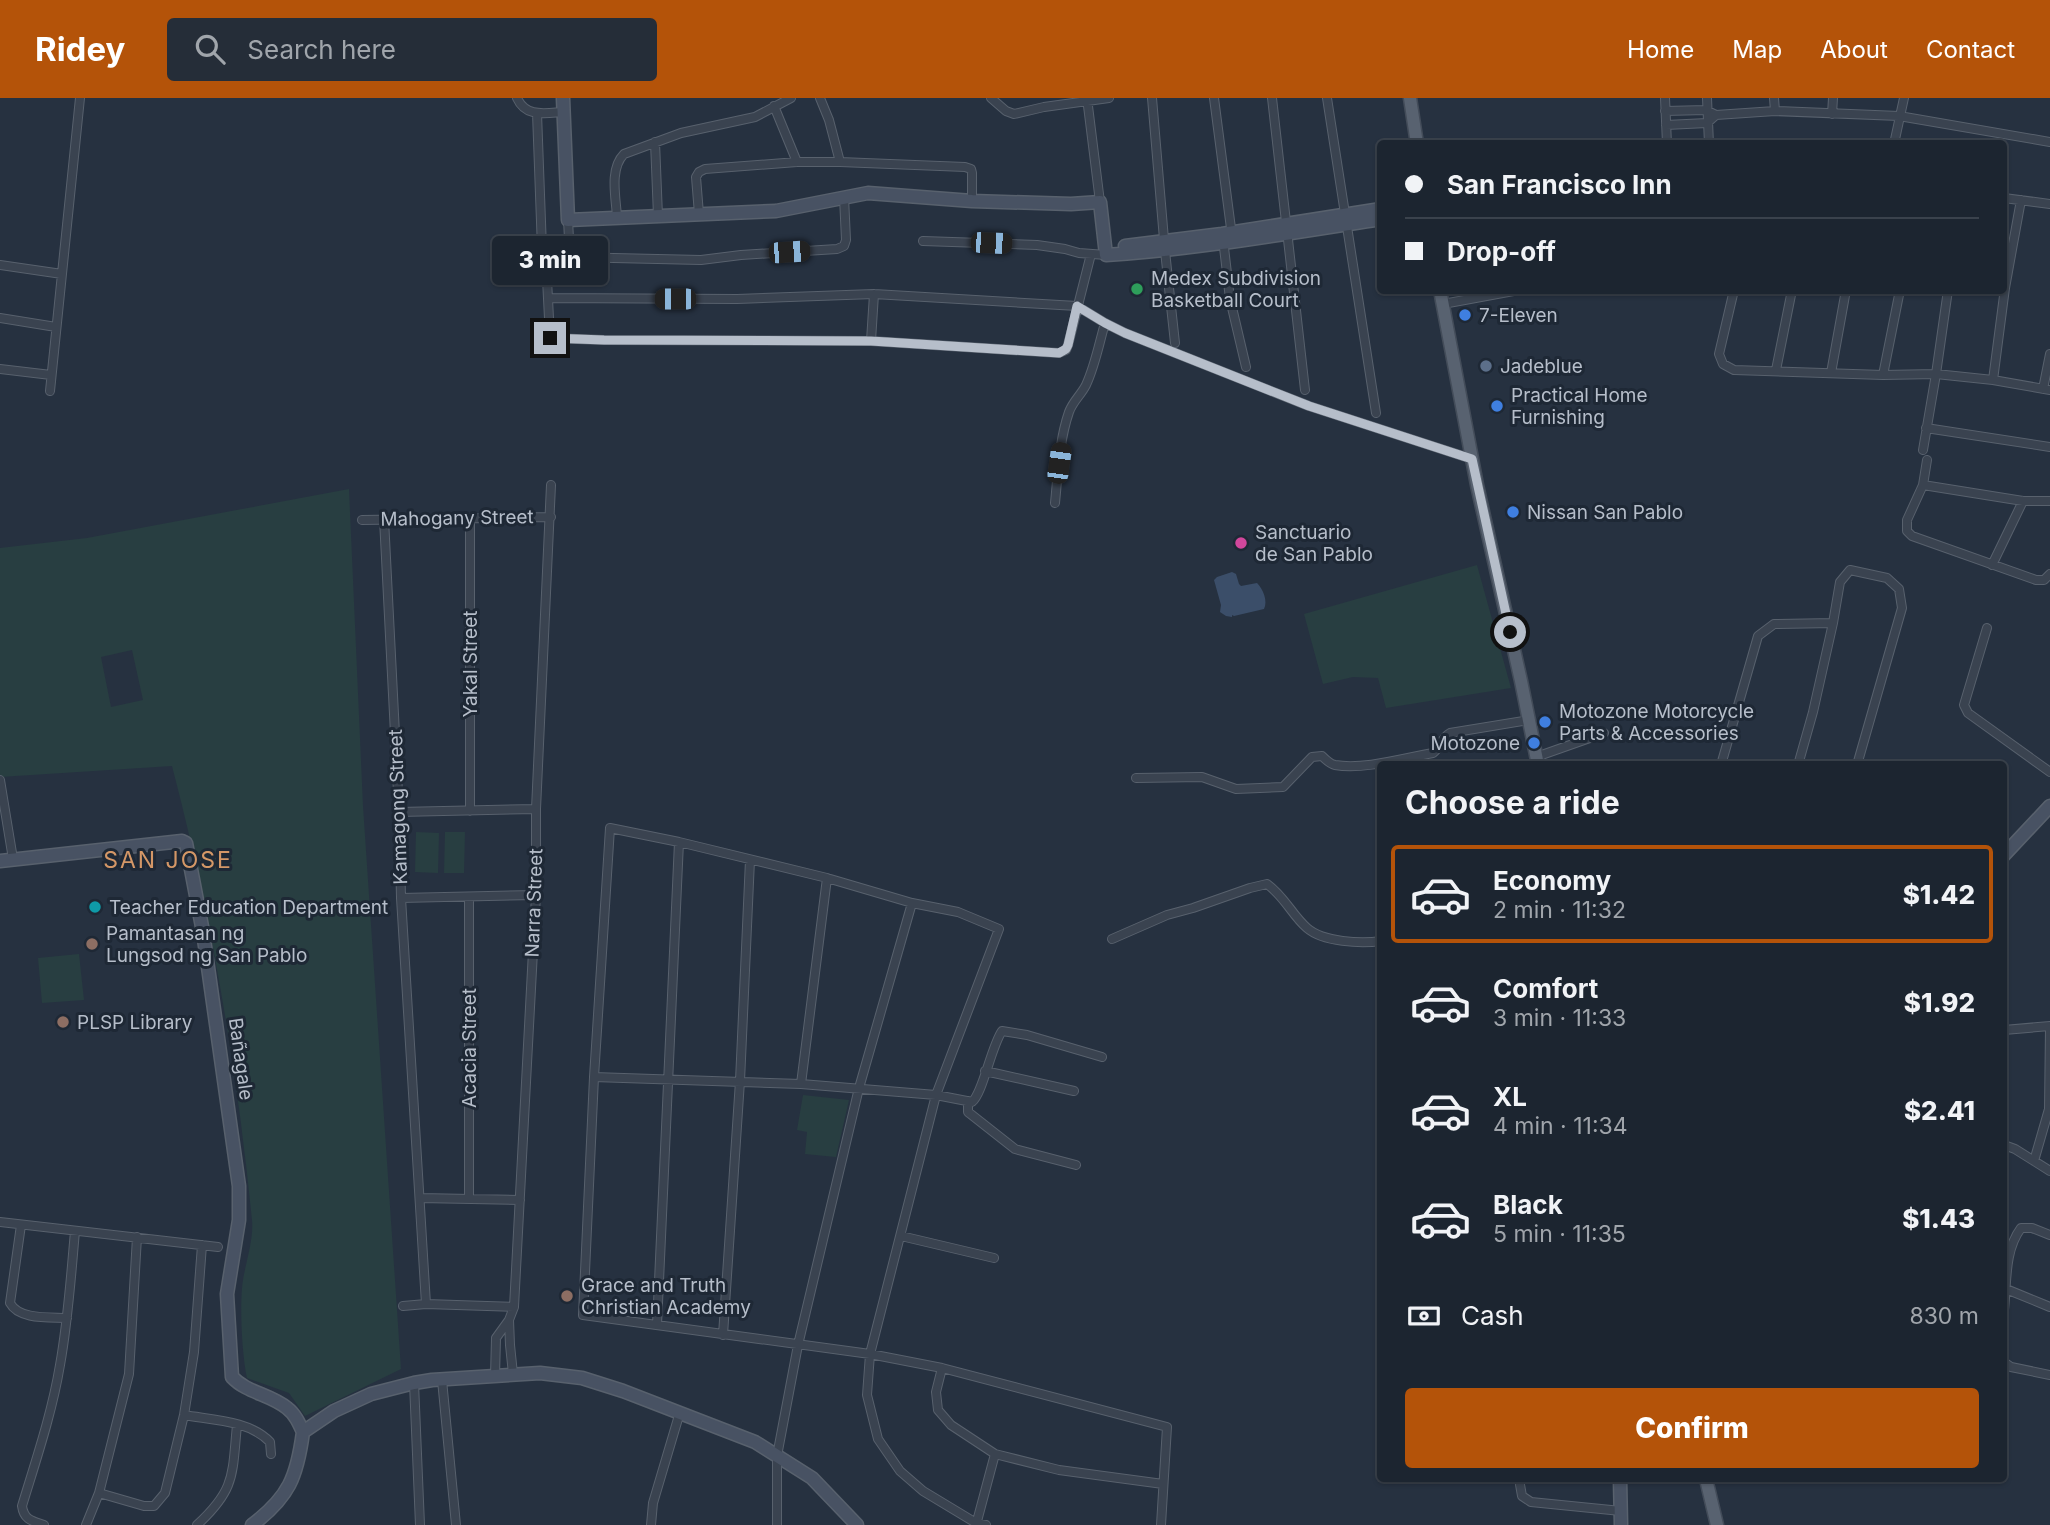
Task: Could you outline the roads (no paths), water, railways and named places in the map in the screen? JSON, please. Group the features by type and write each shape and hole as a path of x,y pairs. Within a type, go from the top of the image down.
{"main road":[{"path":"1410,98 1416,140"},
{"path":"1441,294 1472,459 1537,761"},
{"path":"1707,1482 1717,1525"}],"street":[{"path":"50,391 80,98"},
{"path":"517,98 526,110 537,113 564,112"},
{"path":"563,98 570,257"},
{"path":"617,217 615,170 618,160 624,154 681,133 755,117 792,98"},
{"path":"820,98 840,162"},
{"path":"991,98 1006,111 1014,114 1110,98"},
{"path":"1152,98 1175,343"},
{"path":"1214,98 1228,238 1230,299 1246,367"},
{"path":"1272,98 1305,390"},
{"path":"1327,98 1376,413"},
{"path":"1665,98 1667,140"},
{"path":"1707,98 1709,140"},
{"path":"1774,98 1775,111"},
{"path":"1832,114 1833,98"},
{"path":"1895,140 1904,98"},
{"path":"547,279 550,338 871,341 1059,353 1068,345 1077,306 1100,253 1100,202 1088,100"},
{"path":"774,106 797,162"},
{"path":"1665,111 1706,110 1716,115 1775,111 1899,116 2050,142"},
{"path":"537,113 542,249 546,254 701,260 837,249 844,246 846,240 844,197"},
{"path":"1666,125 1707,123 1716,115"},
{"path":"655,142 657,216"},
{"path":"699,214 696,177 699,172 705,169 797,162 965,167 971,169 972,173 972,201"},
{"path":"568,220 776,211 868,193 972,201 1071,204 1100,202"},
{"path":"2007,198 2050,204"},
{"path":"2007,277 2021,200"},
{"path":"923,241 1037,245 1100,253 1228,238 1344,219 1377,210"},
{"path":"1344,219 1377,219"},
{"path":"0,265 62,274"},
{"path":"871,341 874,294"},
{"path":"548,298 737,299 874,294 1077,306 1105,323 1309,406 1472,459"},
{"path":"1443,304 1497,294"},
{"path":"1733,294 1718,354 1723,364 1734,370 1936,374 1993,380 2047,390 2050,354"},
{"path":"1776,370 1791,294"},
{"path":"1831,373 1845,294"},
{"path":"1883,375 1899,294"},
{"path":"1923,450 1947,294"},
{"path":"1993,380 2004,294"},
{"path":"0,318 56,327"},
{"path":"1055,503 1063,434 1074,400 1084,390 1089,378 1105,323"},
{"path":"0,369 51,375"},
{"path":"1926,428 2050,447"},
{"path":"1927,460 1923,485 1907,520 1907,531 1912,536 2036,580 2045,580 2050,574"},
{"name":"Narra Street","path":"495,1376 496,1338 509,1320 514,1307 536,895 536,810 551,485"},
{"path":"1923,485 2023,501 2050,501"},
{"path":"1992,565 2023,501"},
{"name":"Mahogany Street","path":"362,520 551,517"},
{"name":"Yakal Street","path":"470,518 470,811"},
{"name":"Kamagong Street","path":"384,519 401,898 426,1304"},
{"path":"1799,761 1813,712 1840,582 1850,570 1887,578 1899,589 1902,608 1858,761"},
{"path":"1722,761 1758,636 1773,624 1833,623"},
{"path":"1987,628 1964,705 1968,713 2050,772"},
{"path":"1391,761 1433,753 1439,749 1442,739 1450,733 1529,720"},
{"path":"1537,761 1604,733"},
{"path":"1136,778 1202,777 1236,789 1283,787 1312,757 1322,756 1332,765 1377,763"},
{"path":"0,780 7,860"},
{"path":"2007,852 2050,807"},
{"path":"399,813 536,810"},
{"path":"995,1454 979,1524 923,1491 900,1471 878,1440 867,1395 870,1354 936,1095 999,929 958,912 912,903 827,878 679,842 610,828 594,1077 583,1315 870,1354 942,1368 1167,1427 1161,1525"},
{"name":"Bañagale","path":"7,860 182,841 186,843 203,932 240,1186 239,1220 227,1294 232,1377 242,1387 287,1408 303,1432"},
{"path":"657,1325 679,842"},
{"path":"723,1335 740,1081 750,860"},
{"path":"801,1084 827,878"},
{"path":"1112,939 1167,915 1267,884 1279,893 1308,930 1341,942 1377,942"},
{"path":"401,898 536,895"},
{"name":"Acacia Street","path":"468,897 469,1198"},
{"path":"777,1525 777,1456 798,1345 859,1088 912,903"},
{"path":"2007,1030 2050,1027 2049,1110 2034,1161"},
{"path":"594,1077 801,1084 936,1095 972,1102 977,1098 1002,1031 1027,1035 1102,1057"},
{"path":"985,1071 1074,1091"},
{"path":"968,1101 968,1112 1015,1149 1076,1165"},
{"path":"2007,1146 2050,1171"},
{"path":"420,1198 520,1200"},
{"path":"0,1222 218,1247"},
{"path":"21,1225 10,1303 14,1310 21,1314 67,1318"},
{"path":"2007,1250 2021,1228 2032,1228 2050,1235"},
{"path":"44,1525 29,1520 23,1514 22,1506 60,1367 75,1231"},
{"path":"901,1236 994,1258"},
{"path":"86,1525 99,1493 129,1374 137,1237"},
{"path":"99,1493 144,1506 154,1506 164,1493 184,1415 194,1352 201,1245"},
{"path":"2007,1289 2050,1307"},
{"path":"403,1306 426,1304 514,1307"},
{"name":"Narra Street","path":"509,1320 513,1374"},
{"path":"2007,1364 2050,1375"},
{"path":"942,1368 936,1392 938,1410 951,1425 995,1454 1059,1470 1163,1484"},
{"path":"252,1525 269,1512 284,1495 294,1476 303,1432 334,1411 371,1394 414,1383 540,1373 582,1378 680,1412 755,1442 812,1478 857,1525"},
{"path":"442,1380 456,1525"},
{"path":"414,1383 421,1525"},
{"path":"651,1525 653,1503 680,1412"},
{"path":"184,1415 252,1428 270,1442 271,1454"},
{"path":"197,1525 215,1509 232,1479 237,1425"},
{"path":"1520,1482 1522,1496 1531,1502 1621,1518 1620,1482"}],"water":[{"path":"1232,572 1236,574 1241,586 1257,583 1265,599 1264,609 1232,617 1220,612 1221,605 1214,580"}],"place":[{"name":"Medex Subdivision Basketball Court","path":"1137,289"},
{"name":"7-Eleven","path":"1465,315"},
{"name":"Jadeblue","path":"1486,366"},
{"name":"Practical Home Furnishing","path":"1497,406"},
{"name":"Nissan San Pablo","path":"1513,512"},
{"name":"Sanctuario de San Pablo","path":"1241,543"},
{"name":"Motozone Motorcycle Parts & Accessories","path":"1545,722"},
{"name":"Motozone","path":"1534,743"},
{"name":"Teacher Education Department","path":"95,907"},
{"name":"Pamantasan ng Lungsod ng San Pablo","path":"92,944"},
{"name":"PLSP Library","path":"63,1022"},
{"name":"Grace and Truth Christian Academy","path":"567,1296"}],"district":[{"name":"SAN JOSE","path":"168,860"}]}
